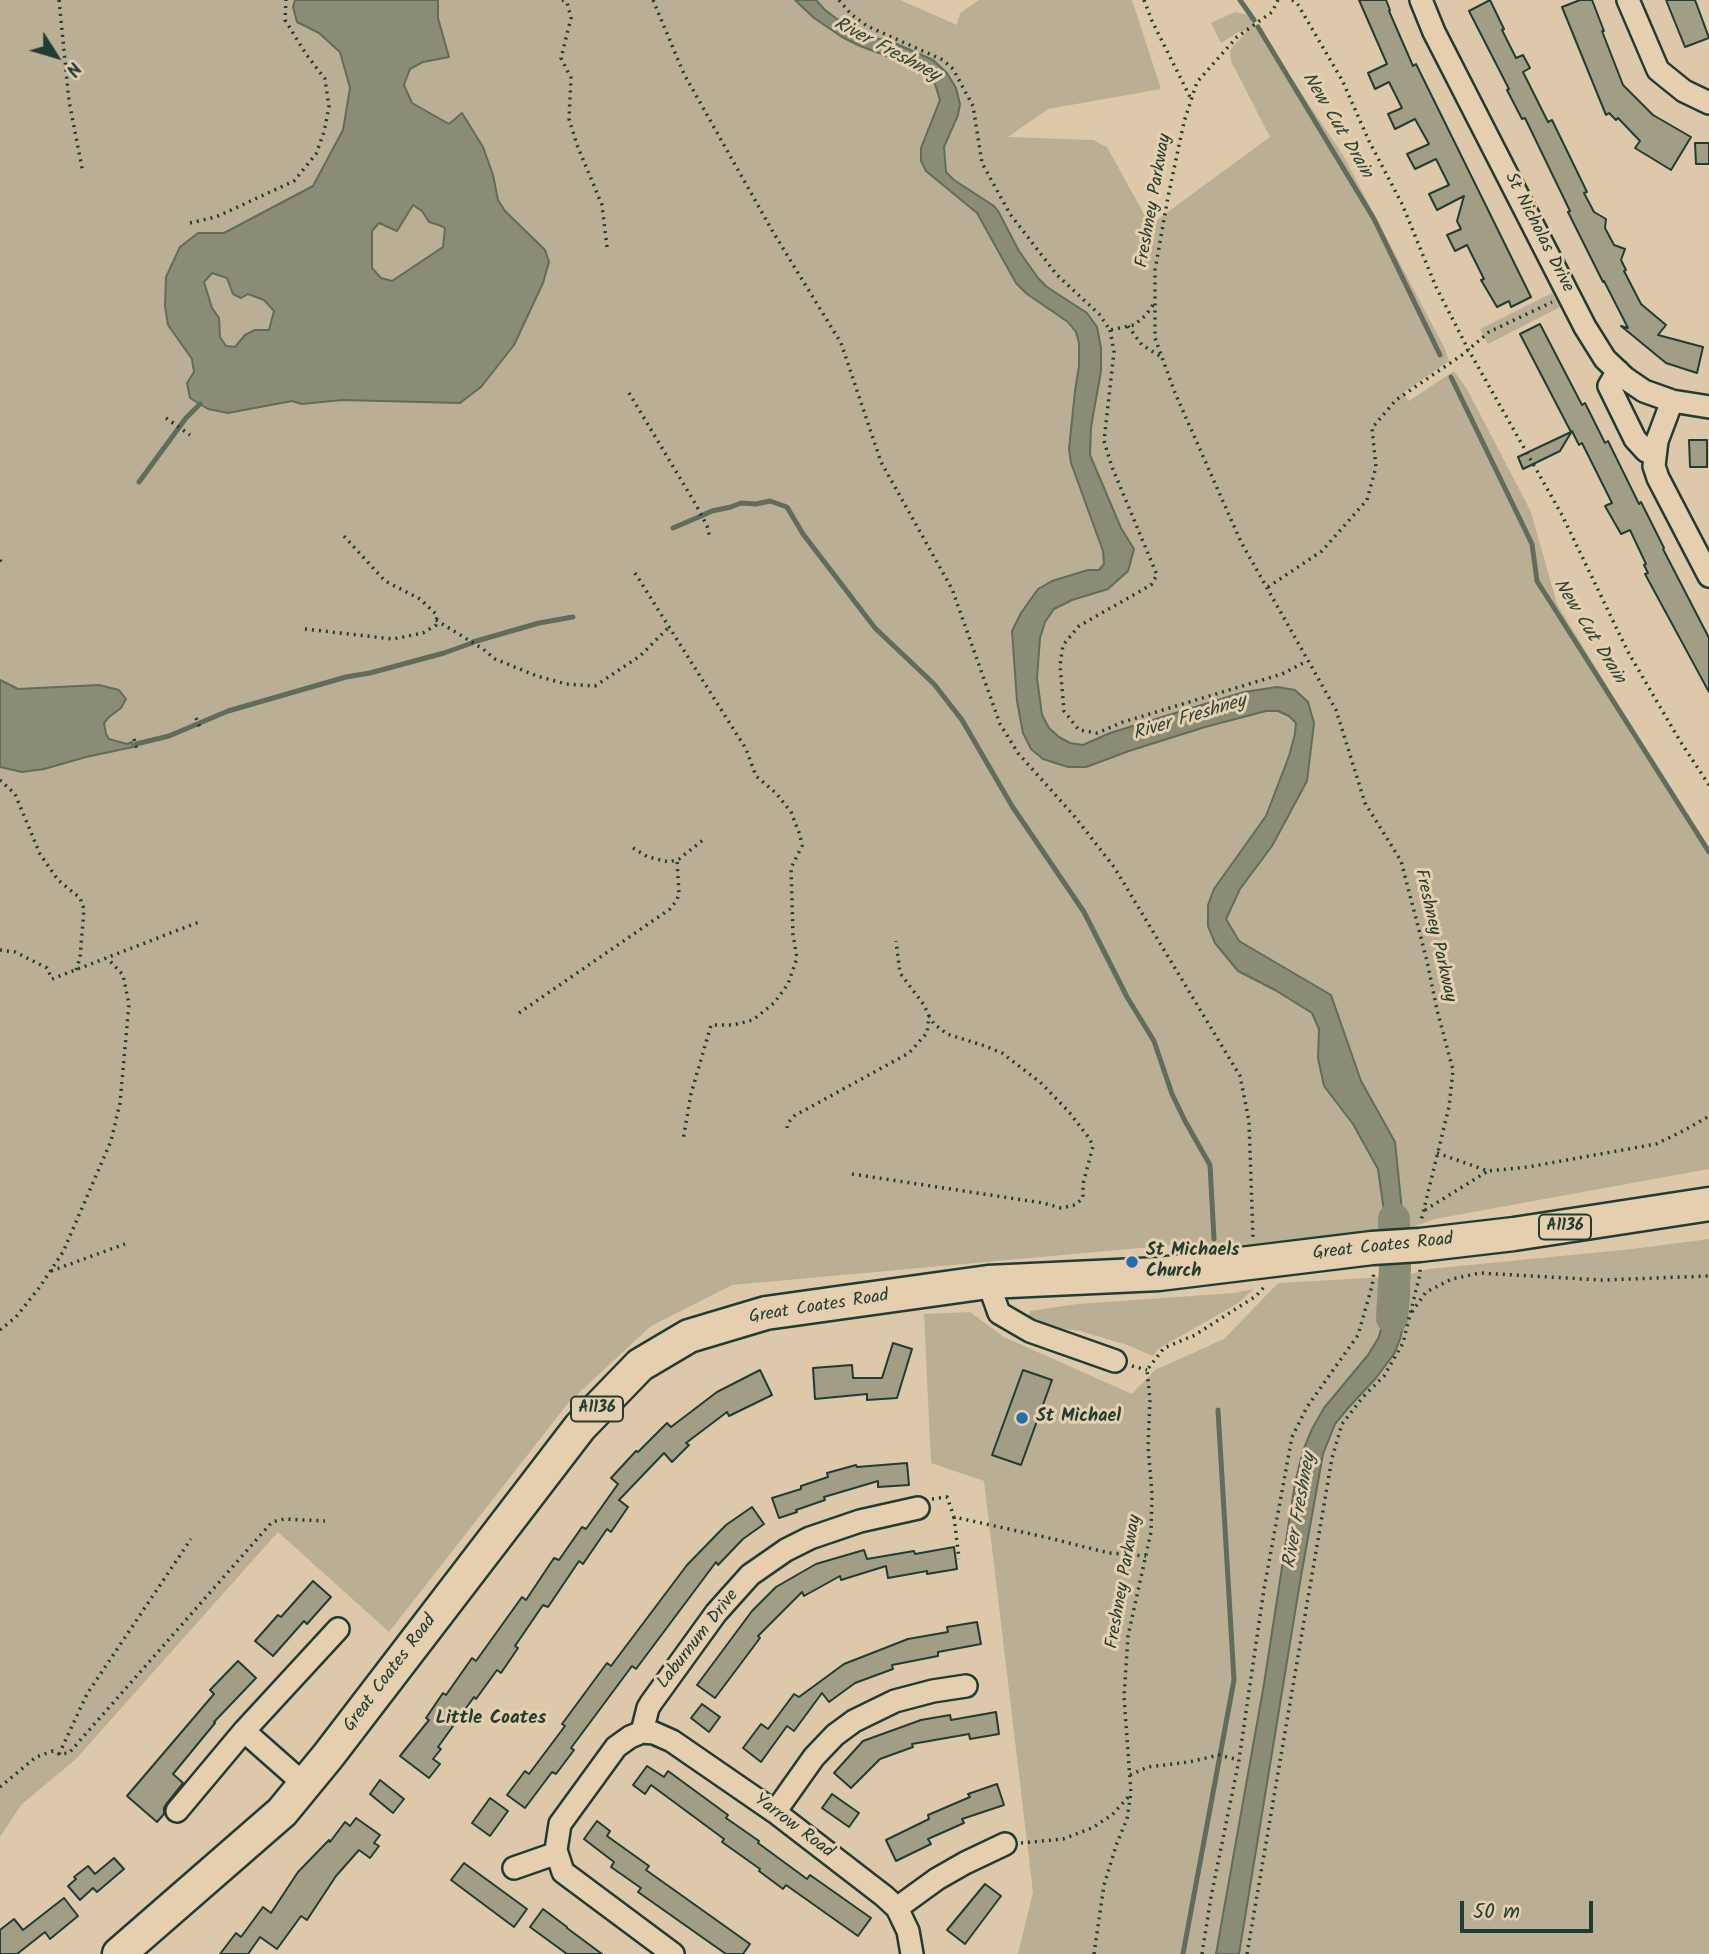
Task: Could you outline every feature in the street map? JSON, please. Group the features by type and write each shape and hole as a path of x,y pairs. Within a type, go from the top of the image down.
{"main road":[{"name":"Great Coates Road","path":"119,1954 282,1812 580,1427 640,1365 689,1336 765,1313 988,1282 1159,1274 1259,1274 1372,1248 1514,1234 1709,1204"}],"street":[{"name":"St Nicholas Drive","path":"1420,0 1585,327 1605,359 1644,391 1672,401 1709,407"},
{"path":"1629,0 1658,70 1684,91 1709,103"},
{"path":"1618,371 1609,386 1635,439 1646,451 1655,454"},
{"path":"1672,401 1657,441 1654,466 1709,576"},
{"path":"988,1282 999,1313 1030,1331 1115,1361"},
{"name":"Laburnum Drive","path":"642,1731 648,1708 716,1613 750,1575 786,1550 810,1538 860,1521 918,1508"},
{"path":"177,1811 244,1731 338,1629"},
{"path":"775,1812 814,1757 835,1735 854,1721 895,1701 966,1686"},
{"path":"244,1731 304,1784"},
{"path":"642,1731 616,1747 559,1824 557,1853 563,1872 673,1954"},
{"name":"Yarrow Road","path":"642,1731 672,1741 775,1812 884,1896 897,1908 908,1931 912,1954"},
{"path":"897,1908 937,1879 1005,1844"},
{"path":"514,1868 557,1853"}],"path":[{"path":"59,0 69,101 83,173"},
{"path":"190,223 216,217 294,181 316,155 330,107 325,79 285,20 286,0"},
{"path":"562,0 567,2 571,19 561,58 571,78 569,119 602,205 607,247"},
{"path":"653,0 684,74 773,232 841,343 881,462 952,589 1000,724 1018,752 1075,817 1114,867 1240,1076 1249,1121 1259,1274"},
{"path":"839,0 867,26 943,60 953,69 973,106 982,163 1010,214 1057,275 1099,314 1110,330 1114,352 1104,441 1112,467 1157,575 1151,585 1079,626 1063,645 1060,665 1065,711 1079,730 1097,733 1123,722 1282,674 1307,661"},
{"path":"1144,0 1192,99"},
{"name":"Freshney Parkway","path":"1247,1954 1332,1458 1342,1424 1384,1376 1403,1343 1420,1274 1420,1245 1425,1210 1449,1107 1453,1070 1401,861 1365,803 1336,710 1241,542 1175,393 1155,338 1155,270 1184,122 1197,82 1237,37 1272,12 1278,0"},
{"path":"1292,0 1297,3 1342,80 1368,141 1402,204 1436,287 1562,516 1628,652 1709,785"},
{"path":"1268,587 1322,551 1367,500 1376,467 1372,428 1396,400 1462,355 1489,332 1569,294"},
{"path":"1110,330 1134,324 1146,315 1155,302"},
{"path":"1128,326 1142,345 1162,357"},
{"path":"629,393 695,503 710,538"},
{"path":"166,418 190,435"},
{"path":"305,629 393,639 423,633 436,625 437,615 420,598 384,581 343,535"},
{"path":"635,573 746,749 756,776 776,793 791,813 802,846 791,868 793,935 797,958 788,984 774,1003 752,1020 733,1025 710,1025 691,1094 683,1140"},
{"path":"436,620 495,659 566,684 595,686 640,656 669,627"},
{"path":"196,718 200,728"},
{"path":"134,739 137,750"},
{"path":"0,780 15,794 40,854 58,880 80,898 84,909 80,958 76,970"},
{"path":"633,848 648,857 669,862 677,860 703,840"},
{"path":"519,1013 670,909 679,894 677,860"},
{"path":"0,950 15,952 47,968 52,979 200,922"},
{"path":"852,1174 1061,1208 1075,1205 1083,1198 1083,1184 1093,1146 1069,1112 1040,1082 1002,1053 947,1034 934,1024 924,1005 900,973 896,941"},
{"path":"0,1330 16,1317 63,1252 111,1141 120,1103 129,1004 123,975 107,958"},
{"path":"787,1128 794,1116 909,1053 927,1032 929,1017"},
{"path":"1437,1153 1488,1171 1528,1167 1656,1144 1709,1116"},
{"path":"1425,1210 1488,1171"},
{"path":"50,1272 125,1244"},
{"path":"1202,1954 1239,1760 1264,1589 1292,1437 1307,1408 1358,1335 1372,1286 1375,1267 1372,1248"},
{"path":"1410,1314 1426,1292 1452,1279 1480,1273 1601,1280 1709,1276"},
{"name":"Freshney Parkway","path":"1094,1954 1104,1885 1127,1819 1131,1793 1124,1697 1128,1636 1151,1532 1152,1494 1148,1446 1150,1400 1147,1370 1164,1348 1195,1335 1256,1296 1259,1274"},
{"path":"918,1508 917,1501 947,1497 954,1517 959,1559"},
{"path":"954,1517 1109,1553 1146,1556"},
{"path":"0,1787 36,1757 53,1751 60,1754 69,1753 272,1522 284,1519 325,1521"},
{"path":"60,1754 88,1694 191,1539"},
{"path":"1130,1775 1148,1768 1220,1755 1239,1760"},
{"path":"1005,1844 1063,1839 1092,1828 1112,1815 1131,1793"}],"shaded area":[{"path":"0,0 795,0 814,18 860,46 898,60 935,84 940,100 926,171 977,213 1027,294 1068,322 1079,343 1079,366 1069,449 1078,485 1103,551 1104,564 1099,570 1088,570 1052,581 1038,589 1012,631 1017,701 1031,749 1043,759 1068,767 1086,767 1205,727 1266,711 1277,711 1289,716 1296,723 1289,756 1266,816 1214,889 1208,905 1259,983 1312,1013 1319,1029 1318,1058 1324,1086 1353,1124 1378,1169 1387,1232 1192,1253 1184,1244 732,1285 651,1326 569,1402 389,1632 278,1532 76,1759 21,1805 0,1837"},
{"path":"816,0 900,0 957,25 960,13 979,0 1132,0 1161,89 1048,109 1008,137 1093,140 1107,147 1150,225 1270,137 1231,61 1230,50 1247,31 1240,31 1221,43 1211,23 1235,12 1249,15 1343,155 1445,349 1449,361 1403,393 1409,401 1454,371 1467,389 1531,512 1557,604 1709,854 1709,1169 1435,1219 1404,1230 1395,1142 1361,1081 1331,995 1239,941 1226,919 1240,889 1272,846 1307,781 1295,690 1277,687 1244,692 1110,733 1083,745 1070,743 1049,728 1042,715 1037,678 1040,638 1045,622 1054,609 1072,600 1108,589 1128,571 1134,549 1121,528 1090,455 1091,427 1101,371 1101,348 1087,313 1038,278 1019,251 998,211 946,172 944,147 958,115 909,50 890,41 875,38 837,19"},
{"path":"1552,293 1560,307 1488,344 1480,329"},
{"path":"1709,1239 1709,1954 1239,1954 1323,1454 1335,1424 1349,1407 1409,1292 1406,1275 1429,1269"},
{"path":"1386,1277 1386,1309 1379,1337 1368,1355 1317,1418 1295,1483 1264,1684 1216,1954 1018,1954 1033,1892 984,1481 931,1463 924,1314 970,1312 1004,1337 1132,1394 1155,1370 1224,1339 1278,1283"},
{"path":"1254,1289 1237,1304 1158,1349 1153,1356 1127,1345 1080,1331 1058,1328 1029,1317 1030,1311 1077,1304 1234,1293"}],"water":[{"path":"295,0 438,0 438,18 449,57 423,62 410,69 404,85 412,103 449,124 462,113 483,147 498,200 505,211 545,250 549,262 543,283 514,345 481,387 460,403 342,400 302,404 292,401 228,413 208,409 190,398 187,383 194,372 192,359 168,325 165,306 166,277 180,247 198,233 224,233 313,186 343,130 350,88 340,52 319,33 297,22 293,7","holes":["413,205 422,211 429,222 445,228 443,247 392,281 381,278 372,268 372,231 379,223 397,231","212,273 227,278 233,294 241,298 248,294 264,300 274,311 269,330 255,330 245,335 235,347 226,346 220,337 219,318 212,308 204,282"]},
{"path":"795,0 816,0 837,19 875,38 890,41 933,60 947,73 956,88 960,104 944,147 946,172 994,206 1019,251 1038,278 1087,313 1097,327 1101,371 1091,427 1090,455 1121,528 1134,549 1128,571 1108,589 1072,600 1054,609 1045,622 1040,638 1037,678 1042,715 1049,728 1070,743 1083,745 1110,733 1244,692 1277,687 1295,690 1308,702 1314,723 1307,781 1272,846 1240,889 1226,919 1239,941 1331,995 1361,1081 1395,1142 1404,1230 1387,1232 1378,1169 1353,1124 1324,1086 1318,1058 1319,1029 1312,1013 1238,971 1215,943 1208,926 1208,905 1214,889 1266,816 1289,756 1296,723 1278,711 1266,711 1205,727 1086,767 1068,767 1043,759 1031,749 1023,733 1017,701 1012,631 1038,589 1052,581 1088,570 1099,570 1104,564 1103,551 1071,463 1069,449 1079,366 1076,332 1068,322 1027,294 1016,283 977,213 926,171 921,161 921,148 940,100 935,84 898,60 842,37 814,18"},
{"path":"0,680 18,689 99,685 119,690 126,699 121,708 104,723 106,734 109,739 127,744 132,742 133,747 44,769 22,772 0,767"},
{"path":"1406,1275 1408,1306 1394,1354 1335,1424 1323,1454 1239,1954 1216,1954 1264,1684 1295,1483 1303,1451 1324,1408 1368,1355 1379,1337 1386,1309 1386,1277"}],"building":[{"path":"1359,0 1386,0 1413,66 1416,64 1531,297 1511,307 1509,301 1497,307 1481,280 1484,279 1467,245 1455,251 1447,235 1461,229 1457,221 1464,196 1437,210 1429,194 1449,185 1436,159 1415,169 1407,154 1429,144 1415,119 1395,129 1388,114 1402,108 1389,82 1375,89 1368,73 1387,64"},
{"path":"1490,0 1516,58 1523,55 1530,68 1523,72 1548,122 1552,120 1594,212 1606,219 1605,228 1614,245 1625,249 1621,260 1626,270 1624,271 1641,304 1666,325 1658,335 1703,347 1697,373 1666,363 1621,326 1628,328 1469,11"},
{"path":"1580,0 1592,0 1623,85 1653,115 1691,137 1671,170 1635,148 1640,141 1618,118 1616,120 1609,113 1606,115 1562,7"},
{"path":"1666,0 1695,0 1709,38 1685,47"},
{"path":"1695,143 1709,143 1709,164 1696,164"},
{"path":"1540,324 1582,405 1585,403 1605,443 1608,441 1639,504 1641,502 1709,638 1709,692 1645,574 1648,573 1644,565 1646,564 1630,530 1621,534 1605,506 1612,503 1582,443 1579,445 1572,431 1560,451 1523,469 1518,457 1571,432 1520,334"},
{"path":"1689,440 1707,440 1707,467 1690,467"},
{"path":"893,1343 912,1349 897,1398 867,1400 867,1394 815,1399 813,1368 852,1365 853,1378 882,1378"},
{"path":"760,1370 772,1395 729,1416 727,1412 686,1443 689,1445 672,1462 664,1453 619,1500 628,1507 611,1532 607,1529 583,1564 579,1561 548,1607 543,1605 515,1646 518,1648 501,1673 497,1670 476,1699 474,1697 438,1747 441,1749 433,1759 440,1764 429,1778 400,1756 429,1720 426,1718 443,1693 446,1695 472,1658 476,1661 522,1597 526,1600 554,1558 559,1560 582,1527 586,1529 618,1484 611,1478 636,1451 667,1423 671,1427 717,1392"},
{"name":"St Michael","path":"1023,1370 1052,1380 1021,1465 992,1455"},
{"path":"907,1463 909,1485 878,1487 878,1481 824,1497 825,1500 779,1518 772,1498 828,1477 827,1473 856,1465"},
{"path":"752,1507 764,1524 743,1539 718,1565 716,1562 636,1669 632,1666 571,1748 574,1750 556,1774 552,1772 525,1808 507,1795 525,1771 529,1774 607,1663 611,1666 687,1565 726,1525"},
{"path":"954,1547 957,1569 888,1578 886,1566 841,1580 840,1576 804,1596 802,1592 758,1636 760,1638 715,1698 697,1685 752,1611 776,1587 816,1564 864,1550 867,1559"},
{"path":"313,1581 331,1597 307,1624 304,1621 273,1656 255,1641"},
{"path":"977,1622 981,1644 892,1665 893,1669 855,1683 829,1702 822,1693 794,1731 787,1726 761,1762 743,1748 761,1724 768,1729 794,1694 799,1697 844,1664 908,1639 948,1632 947,1627"},
{"path":"238,1661 256,1678 214,1722 173,1774 183,1783 167,1803 164,1814 157,1822 127,1796 214,1694 210,1690"},
{"path":"702,1704 720,1717 709,1732 691,1718"},
{"path":"996,1712 999,1734 970,1739 969,1734 912,1744 913,1747 880,1759 851,1788 834,1773 863,1741 921,1720 950,1715 951,1720"},
{"path":"647,1766 664,1777 668,1771 807,1879 810,1875 871,1918 858,1936 786,1885 783,1889 722,1842 724,1839 651,1785 645,1794 633,1785"},
{"path":"380,1780 404,1799 393,1813 370,1794"},
{"path":"997,1784 1004,1805 962,1819 964,1823 928,1839 931,1844 896,1861 886,1840 929,1819 928,1815 970,1797 968,1794"},
{"path":"832,1794 859,1813 849,1827 822,1808"},
{"path":"490,1798 508,1811 490,1836 472,1823"},
{"path":"356,1818 380,1835 374,1843 379,1846 370,1858 359,1850 336,1876 307,1920 301,1916 277,1949 260,1937 248,1954 220,1954 236,1933 241,1937 263,1907 271,1913 298,1872 329,1840 330,1842 345,1822 350,1826"},
{"path":"597,1821 610,1831 607,1836 649,1866 646,1870 750,1944 743,1954 726,1954 638,1892 641,1888 611,1867 614,1862 584,1839"},
{"path":"114,1858 124,1869 97,1892 93,1888 80,1900 68,1886 76,1879 74,1877 88,1866 95,1874"},
{"path":"464,1863 527,1909 514,1927 451,1880"},
{"path":"985,1884 1001,1896 965,1944 947,1930"},
{"path":"64,1898 78,1916 50,1939 45,1932 17,1954 0,1954 0,1930 14,1919 23,1930"},
{"path":"543,1909 602,1954 567,1954 530,1927"}],"waterway":[{"name":"New Cut Drain","path":"1240,0 1254,20"},
{"name":"New Cut Drain","path":"1258,27 1374,219 1440,355"},
{"name":"New Cut Drain","path":"1451,377 1532,544 1537,581 1709,852"},
{"path":"139,482 186,418 200,404"},
{"path":"703,515 741,503 770,501 787,507 803,534 875,628 934,684 962,720 1012,806 1084,912 1127,997 1154,1041 1172,1094 1210,1165 1214,1239"},
{"path":"673,528 701,516"},
{"path":"473,642 539,623 573,617"},
{"path":"136,744 169,736 228,711 346,677 444,653 472,643"},
{"name":"River Freshney","path":"1392,1318 1394,1219"},
{"path":"1183,1954 1234,1680 1218,1410"}],"place":[{"name":"St Michaels Church","path":"1132,1262"},
{"name":"St Michael","path":"1022,1418"}],"district":[{"name":"Little Coates","path":"491,1720"}]}
